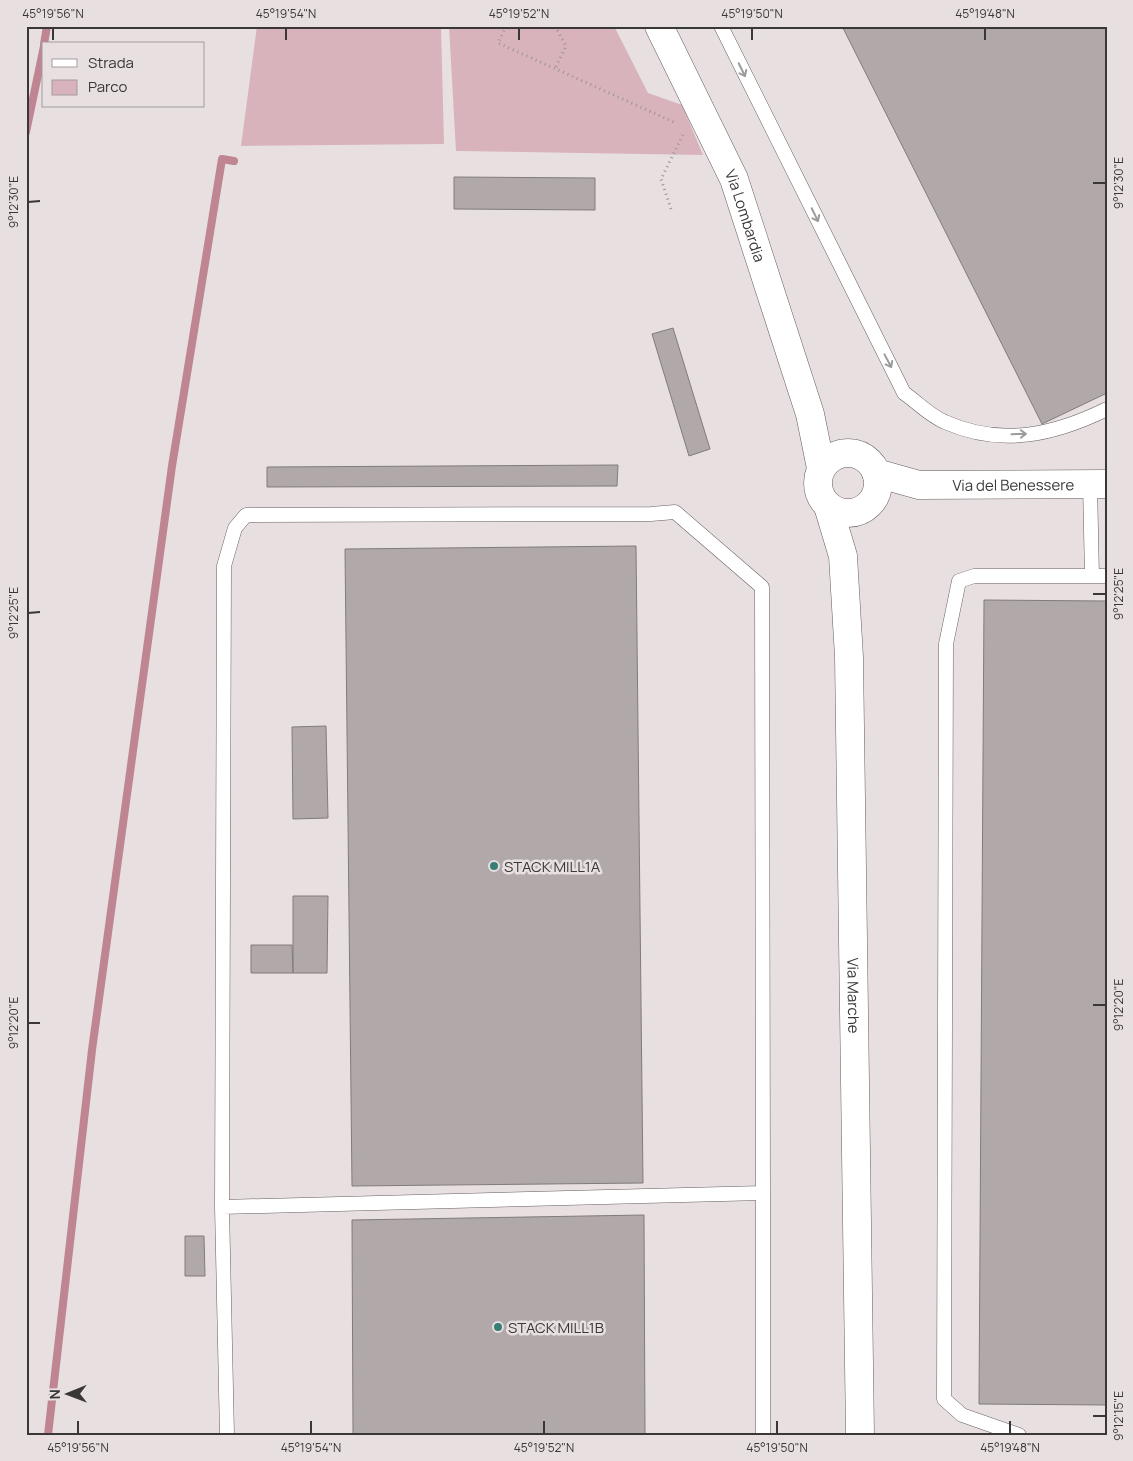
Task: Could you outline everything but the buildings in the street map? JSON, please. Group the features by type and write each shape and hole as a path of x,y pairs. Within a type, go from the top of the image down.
{"street":[{"name":"Via Lombardia","path":"659,26 734,179 810,414 821,468"},
{"name":"Via Lombardia","path":"810,414 846,452"},
{"path":"846,452 864,457 876,473 878,482 864,507 846,514 828,506 818,488 821,468 827,460 846,452"},
{"name":"Via del Benessere","path":"876,473 919,485 1098,484"},
{"name":"Via del Benessere","path":"864,507 919,485"},
{"name":"Via Marche","path":"828,506 844,556 849,657 860,1435"},
{"name":"Via Marche","path":"844,556 864,507"}],"lane":[{"path":"720,26 904,393 944,422 989,435 1041,434 1074,425 1107,409"},
{"path":"1092,576 1098,484"},
{"path":"227,1435 222,1207 224,566 235,528 246,514 652,514 674,512 762,588 763,1435"},
{"path":"1019,1435 962,1415 944,1399 946,644 959,581 974,576 1107,576"},
{"path":"222,1207 763,1193"}],"path":[{"path":"506,26 498,43 678,124"},
{"path":"555,26 566,46 555,69"},
{"path":"671,209 661,179 687,128 715,140"}],"green space":[{"path":"257,26 441,26 444,144 241,146"},
{"path":"449,26 614,26 648,93 682,105 703,155 456,151"}],"waterway":[{"path":"44,42 47,26"},
{"path":"26,132 42,56"},
{"path":"48,1435 92,1050 172,466 222,159 234,161"}],"place":[{"name":"STACK MILL1A","path":"494,866"},
{"name":"STACK MILL1B","path":"498,1327"}]}
